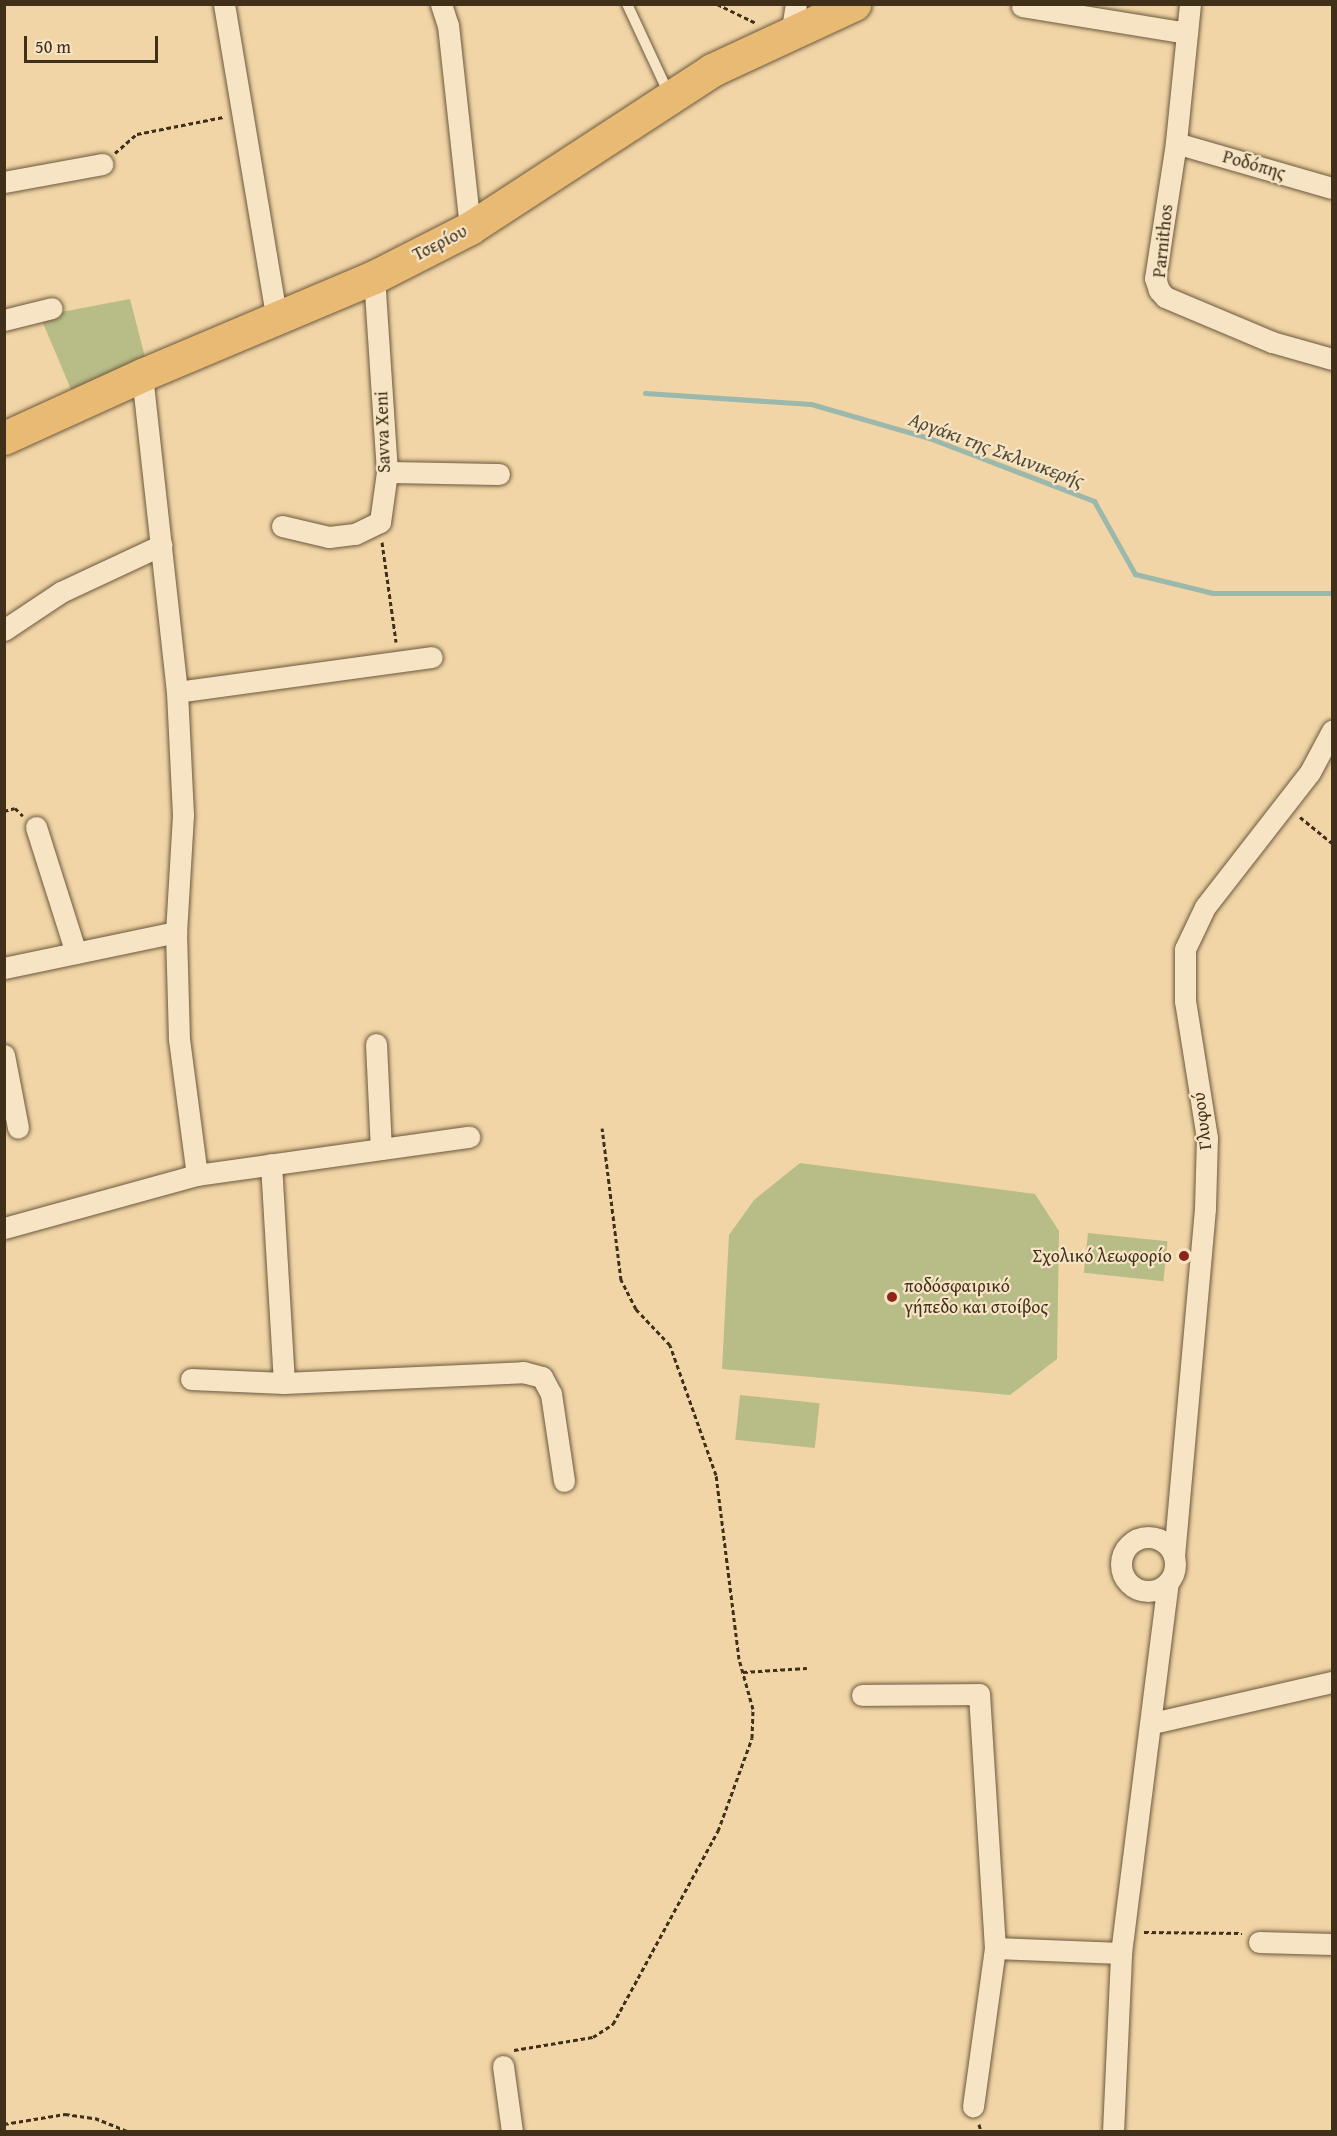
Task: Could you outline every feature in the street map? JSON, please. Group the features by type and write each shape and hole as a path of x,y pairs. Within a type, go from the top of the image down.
{"main road":[{"name":"Τσερίου","path":"4,438 142,375 277,320 374,277 470,228 712,70 791,25 854,4"}],"street":[{"path":"224,4 277,320"},
{"path":"441,4 447,25 470,228"},
{"name":"Parnithos","path":"1190,4 1176,142 1155,278 1159,290 1165,297 1272,342 1332,359"},
{"path":"1022,6 1187,33"},
{"name":"Ροδόπης","path":"1176,142 1332,188"},
{"path":"4,182 102,164"},
{"name":"Savva Xeni","path":"374,277 387,472 380,522"},
{"path":"4,320 52,308"},
{"path":"142,375 177,692 183,815 176,932 179,1039 197,1174"},
{"path":"387,472 499,474"},
{"path":"282,526 329,537 355,534 380,522"},
{"path":"4,630 61,592 162,545"},
{"path":"177,692 432,657"},
{"name":"Γλυφού","path":"1174,1556 1205,1208 1207,1138 1185,1001 1185,949 1205,907 1310,772 1332,731"},
{"path":"36,827 76,953"},
{"path":"4,968 176,932"},
{"path":"376,1044 381,1149"},
{"path":"4,1055 18,1128"},
{"path":"4,1228 197,1174 469,1137"},
{"path":"271,1164 284,1383"},
{"path":"191,1379 284,1383 523,1372 542,1377 551,1394 564,1481"},
{"path":"1113,2132 1121,1953 1153,1723 1168,1583 1175,1570 1174,1556 1167,1544 1154,1538 1140,1538 1128,1546 1122,1558 1122,1572 1130,1584 1142,1591 1156,1590 1168,1583"},
{"path":"1153,1723 1332,1676"},
{"path":"862,1695 979,1695 995,1948 973,2106"},
{"path":"1259,1942 1332,1944"},
{"path":"995,1948 1121,1953"},
{"path":"503,2066 512,2132"}],"lane":[{"path":"627,4 670,97"}],"path":[{"path":"717,4 791,25"},
{"path":"102,164 137,134 242,113"},
{"path":"380,522 399,661"},
{"path":"1284,804 1332,843"},
{"path":"503,2066 513,2051 521,2047 593,2037 613,2024 718,1831 749,1747 753,1709 742,1672 716,1475 670,1345 636,1309 621,1280 602,1128"},
{"path":"742,1672 807,1668"},
{"path":"1124,1932 1238,1932 1259,1942"},
{"path":"4,2124 64,2114 95,2118 129,2132"}],"green space":[{"path":"130,299 146,361 73,394 40,316"},
{"name":"ποδόσφαιρικό γήπεδο και στοίβος","path":"800,1163 1035,1194 1059,1231 1057,1359 1010,1395 722,1369 729,1235 754,1200"},
{"path":"1088,1233 1168,1241 1163,1281 1084,1273"},
{"path":"740,1395 820,1403 815,1448 735,1440"}],"waterway":[{"name":"Αργάκι της Σκλινικερής","path":"645,393 811,404 929,438 1094,501 1135,574 1213,593 1332,593"}],"place":[{"name":"Σχολικό λεωφορίο","path":"1184,1256"},
{"name":"ποδόσφαιρικό γήπεδο και στοίβος","path":"892,1297"}]}
